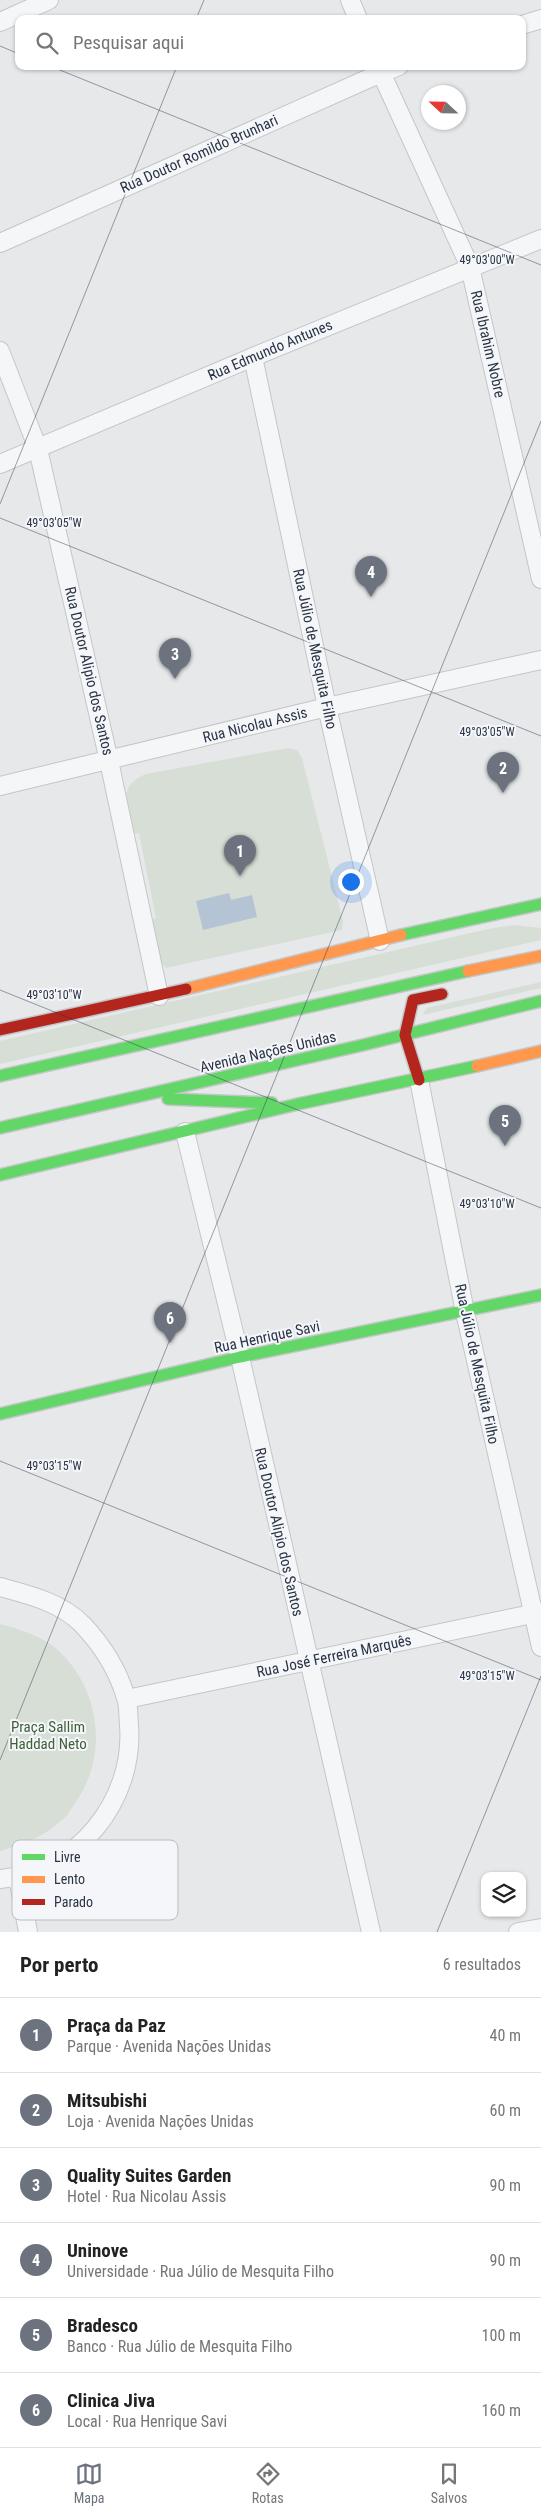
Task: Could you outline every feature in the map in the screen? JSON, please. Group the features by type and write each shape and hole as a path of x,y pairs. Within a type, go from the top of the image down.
{"street":[{"path":"16,15 49,0"},
{"path":"350,0 356,15"},
{"path":"0,22 15,15"},
{"path":"526,24 541,19"},
{"name":"Rua Doutor Romildo Brunhari","path":"0,243 377,70"},
{"name":"Rua Ibrahim Nobre","path":"379,70 470,267 541,579"},
{"name":"Rua Edmundo Antunes","path":"0,464 253,357 541,239"},
{"name":"Rua Doutor Alipio dos Santos","path":"0,351 38,449 109,761 159,996"},
{"name":"Rua Júlio de Mesquita Filho","path":"253,357 327,708 380,941"},
{"name":"Rua Nicolau Assis","path":"0,786 327,708 541,660"},
{"path":"0,1030 159,996 340,949 541,904"},
{"path":"499,914 532,917"},
{"path":"0,1076 351,996 541,956"},
{"path":"520,971 527,959"},
{"path":"419,1080 404,1035 413,1000 450,992"},
{"name":"Avenida Nações Unidas","path":"0,1128 138,1098 541,1001"},
{"path":"0,1175 298,1104 419,1080 541,1051"},
{"name":"Rua Júlio de Mesquita Filho","path":"419,1080 465,1312 537,1613 541,1647"},
{"path":"138,1098 298,1104"},
{"name":"Rua Doutor Alipio dos Santos","path":"185,1132 240,1357 371,1932"},
{"name":"Rua Henrique Savi","path":"0,1414 240,1357 541,1295"},
{"path":"0,1588 43,1599 81,1623 110,1657 127,1699 130,1745 120,1790 96,1830 84,1840"},
{"name":"Rua José Ferreira Marquês","path":"127,1699 537,1613"},
{"path":"518,1932 541,1928"}],"green space":[{"path":"288,748 297,750 302,758 343,921 342,930 166,968 159,960 152,920 156,918 139,833 132,834 126,807 127,792 130,785 146,774"},
{"path":"514,925 541,928 541,940 0,1064 0,1041 488,929"},
{"path":"541,982 541,988 422,1015 427,1008"},
{"name":"Praça Sallim Haddad Neto","path":"0,1624 40,1638 55,1647 74,1669 85,1687 92,1706 96,1746 86,1785 65,1817 40,1836 31,1840 12,1840 12,1847 0,1851"}],"water":[{"path":"229,893 231,900 252,895 257,917 203,930 196,901"}],"traffic: fast":[{"path":"401,935 541,904"},
{"path":"0,1076 468,971"},
{"path":"0,1128 363,1045 541,1001"},
{"path":"0,1175 298,1104 477,1066"},
{"path":"168,1099 272,1103"},
{"path":"0,1414 240,1357 541,1295"}],"traffic: slow":[{"path":"186,989 401,935"},
{"path":"468,971 541,956"},
{"path":"477,1066 541,1051"}],"traffic: jam":[{"path":"0,1030 186,989"},
{"path":"419,1080 405,1035 413,1000 442,994"}],"place":[{"name":"Uninove","path":"371,597"},
{"name":"Quality Suites Garden","path":"175,679"},
{"name":"Mitsubishi","path":"503,793"},
{"name":"Praça da Paz","path":"240,876"},
{"name":"Bradesco","path":"505,1146"},
{"name":"Clinica Jiva","path":"170,1343"}]}
